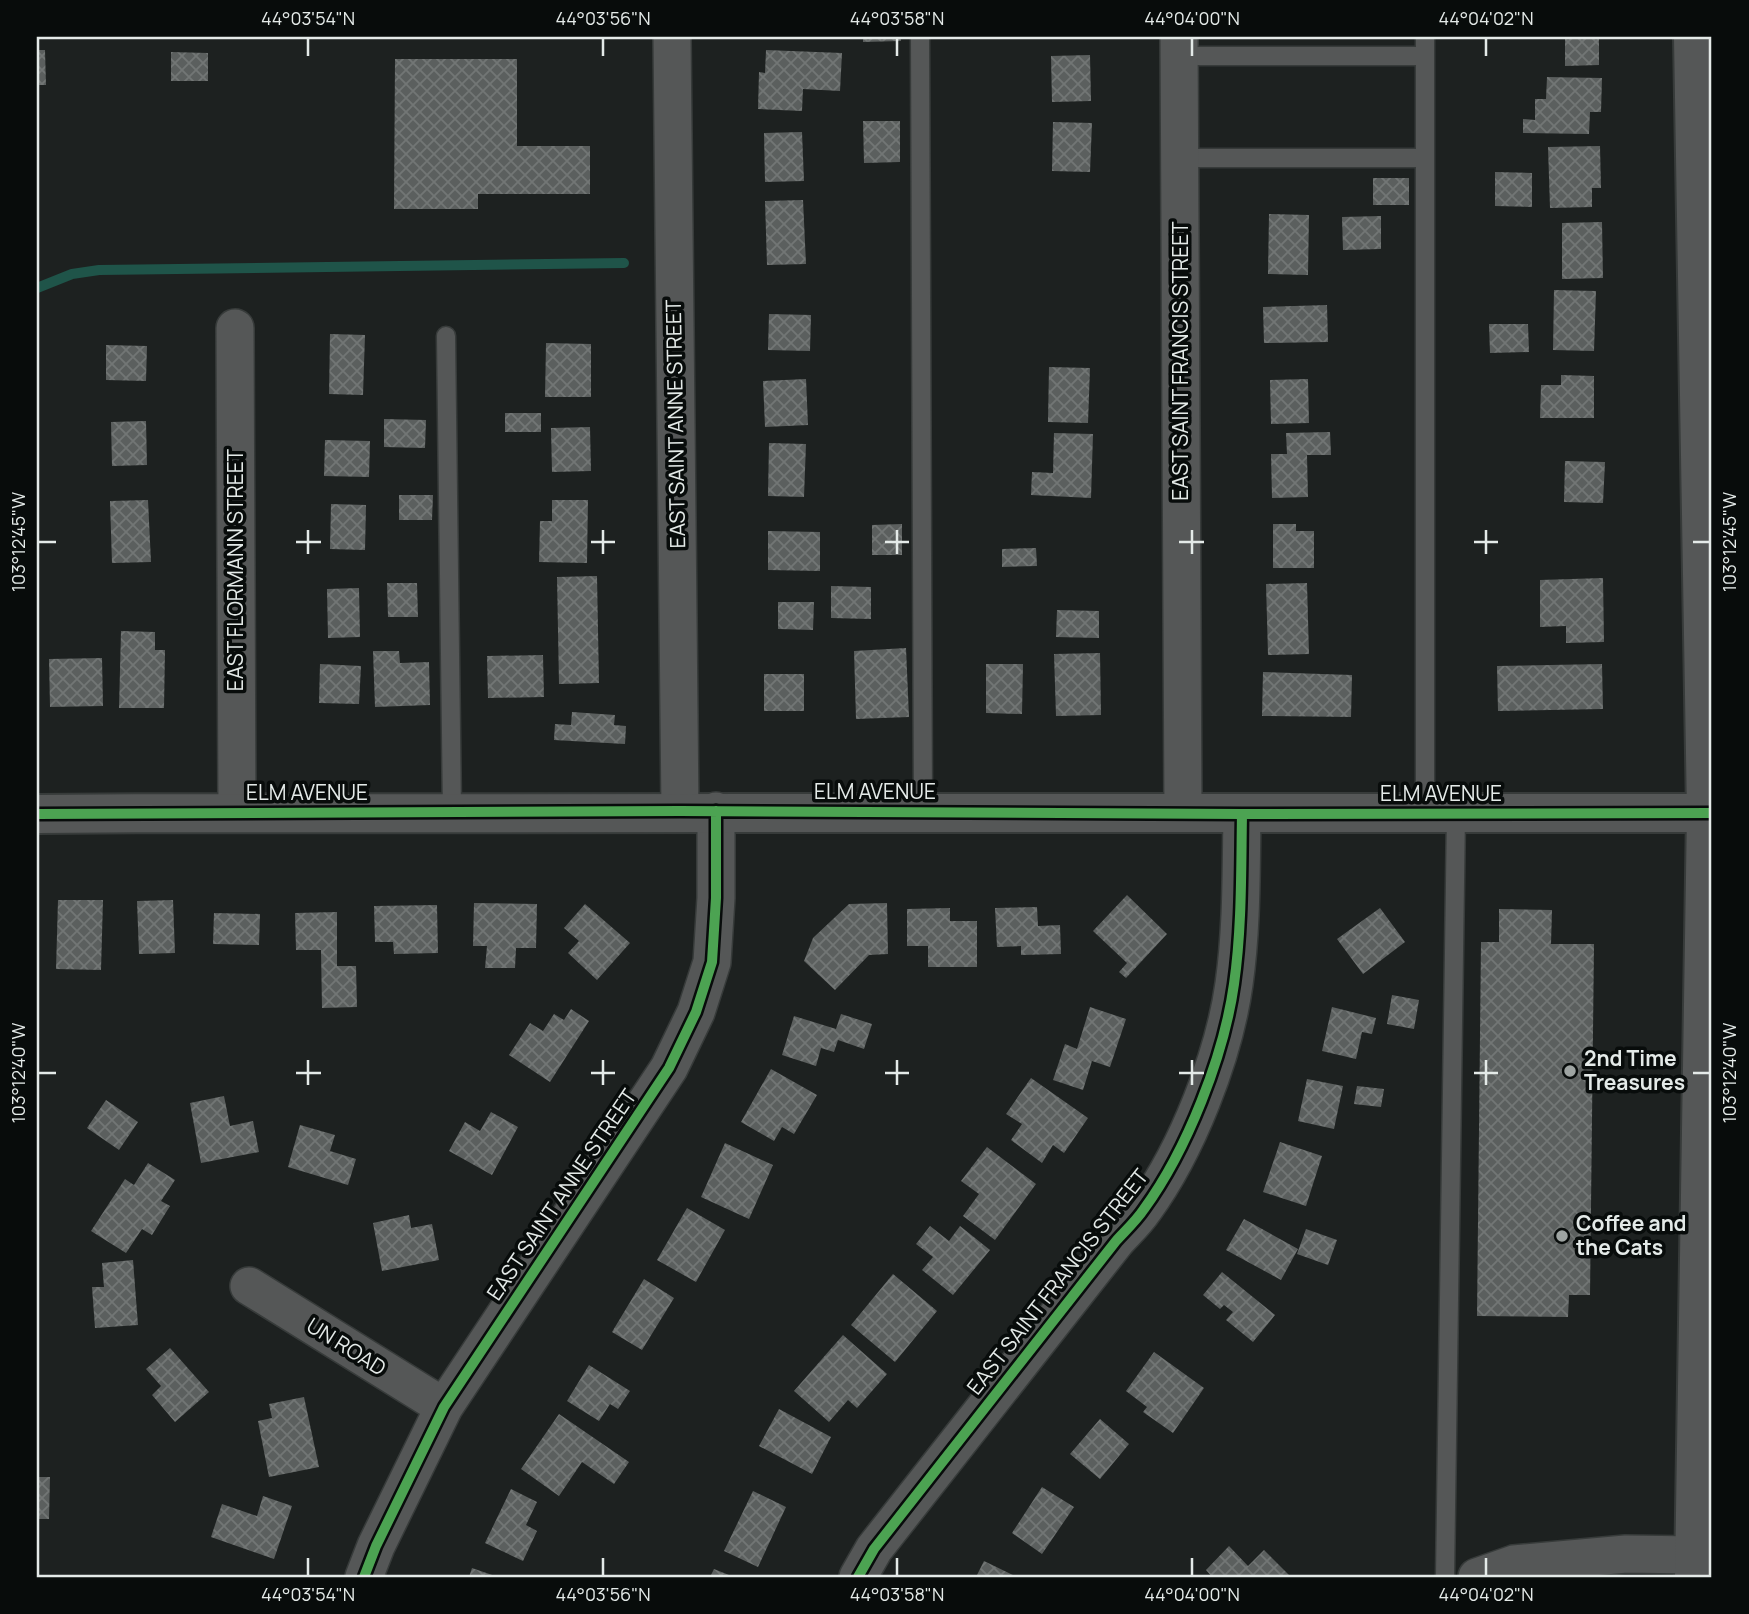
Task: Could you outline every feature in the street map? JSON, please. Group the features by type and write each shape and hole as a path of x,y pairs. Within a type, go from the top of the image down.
{"street":[{"name":"EAST SAINT ANNE STREET","path":"364,1577 376,1546 444,1407 669,1068 696,1012 712,962 716,898 698,811 671,37"},
{"path":"1477,1577 1514,1564 1626,1554 1700,1562 1709,813 1693,37"},
{"name":"EAST SAINT FRANCIS STREET","path":"1180,46 1183,812"},
{"name":"EAST FLORMANN STREET","path":"235,328 237,813"},
{"name":"ELM AVENUE","path":"37,814 698,811 1709,813"},
{"name":"EAST SAINT FRANCIS STREET","path":"858,1577 874,1549 1116,1241 1144,1211 1171,1166 1199,1106 1218,1052 1234,985 1241,906 1242,814"},
{"name":"UN ROAD","path":"249,1286 444,1407"}],"lane":[{"path":"920,37 923,811"},
{"path":"1425,37 1425,158 1441,813 1445,1577"},
{"path":"1180,46 1425,56"},
{"path":"1180,158 1425,158"},
{"path":"446,336 452,812"}],"building":[{"path":"863,37 901,37 901,41 863,42"},
{"path":"1565,37 1599,37 1599,65 1565,66"},
{"path":"37,50 45,50 46,85 37,85"},
{"path":"766,50 842,53 840,91 803,89 802,111 758,109 759,72 765,73"},
{"path":"171,52 208,53 208,81 171,81"},
{"path":"1090,55 1091,101 1052,102 1051,56"},
{"path":"395,59 517,59 517,146 590,146 590,194 478,194 478,209 394,209"},
{"path":"1547,77 1602,78 1601,112 1590,112 1589,134 1523,133 1523,119 1535,120 1535,99 1546,99"},
{"path":"863,121 900,121 900,162 864,163"},
{"path":"1053,122 1092,123 1090,172 1052,171"},
{"path":"802,132 804,181 765,182 764,133"},
{"path":"1600,146 1601,188 1592,188 1592,207 1550,208 1548,147"},
{"path":"1495,172 1532,173 1532,207 1495,206"},
{"path":"1373,178 1409,178 1409,205 1373,205"},
{"path":"803,200 806,264 767,265 765,201"},
{"path":"1269,214 1309,215 1308,275 1268,274"},
{"path":"1381,216 1381,249 1343,250 1342,217"},
{"path":"1602,222 1603,278 1562,279 1562,223"},
{"path":"1554,290 1596,291 1594,351 1553,350"},
{"path":"1327,305 1328,342 1264,343 1263,307"},
{"path":"769,314 811,315 810,351 768,350"},
{"path":"1489,324 1528,324 1529,352 1490,353"},
{"path":"330,334 365,335 363,395 329,394"},
{"path":"546,343 591,344 591,397 545,397"},
{"path":"106,345 147,346 146,381 106,380"},
{"path":"1049,367 1090,368 1088,423 1048,422"},
{"path":"1561,375 1594,376 1594,418 1540,418 1541,385 1561,385"},
{"path":"806,379 808,425 765,427 763,381"},
{"path":"1308,379 1309,423 1271,424 1270,380"},
{"path":"505,413 541,413 541,432 505,432"},
{"path":"384,419 426,420 425,448 384,447"},
{"path":"146,421 147,465 112,466 111,422"},
{"path":"590,427 591,471 552,472 551,428"},
{"path":"1330,432 1331,455 1307,455 1308,497 1272,498 1271,454 1287,454 1286,433"},
{"path":"1054,433 1093,434 1091,498 1031,495 1032,472 1053,473"},
{"path":"325,440 370,441 369,477 324,476"},
{"path":"769,443 806,444 804,497 768,496"},
{"path":"1565,461 1605,462 1603,503 1564,502"},
{"path":"399,495 433,495 432,520 399,520"},
{"path":"148,500 151,562 112,563 110,501"},
{"path":"552,500 588,500 587,563 539,562 540,521 552,521"},
{"path":"331,504 366,505 365,550 330,549"},
{"path":"902,524 902,555 872,555 872,525"},
{"path":"1273,524 1296,524 1296,531 1314,531 1314,568 1273,568"},
{"path":"768,531 820,532 820,571 768,570"},
{"path":"1036,548 1037,566 1002,567 1002,549"},
{"path":"597,576 599,683 559,684 557,577"},
{"path":"1603,578 1604,642 1566,643 1566,626 1540,627 1540,580"},
{"path":"387,583 417,583 418,617 388,617"},
{"path":"1307,583 1309,654 1268,655 1266,584"},
{"path":"831,586 871,587 871,619 831,618"},
{"path":"359,588 360,637 328,638 327,589"},
{"path":"778,602 814,602 813,630 778,629"},
{"path":"1057,610 1099,611 1099,638 1056,637"},
{"path":"121,631 155,632 155,650 165,650 164,708 119,708"},
{"path":"906,648 909,717 856,719 854,651"},
{"path":"373,651 399,651 400,663 429,662 430,705 375,707"},
{"path":"1100,653 1101,715 1056,716 1054,654"},
{"path":"543,655 544,697 488,698 487,656"},
{"path":"102,658 103,706 50,707 49,659"},
{"path":"320,664 361,666 359,704 319,703"},
{"path":"986,664 1023,664 1022,714 986,713"},
{"path":"1602,664 1603,709 1498,711 1497,666"},
{"path":"1263,672 1352,675 1351,717 1262,716"},
{"path":"764,674 804,674 804,711 764,711"},
{"path":"572,712 615,715 614,725 626,726 625,744 554,740 555,724 571,725"},
{"path":"1127,895 1167,934 1126,978 1119,972 1127,963 1093,931"},
{"path":"58,900 103,900 101,970 56,969"},
{"path":"173,900 175,953 139,954 137,901"},
{"path":"474,903 537,904 536,948 516,948 515,968 485,968 487,946 473,946"},
{"path":"887,903 888,954 869,955 835,990 804,961 813,938 849,904"},
{"path":"585,904 630,943 597,980 568,953 579,941 564,928"},
{"path":"437,905 438,953 394,954 393,942 375,942 374,906"},
{"path":"1037,907 1038,926 1060,925 1061,954 1021,955 1021,946 997,947 995,908"},
{"path":"950,908 950,921 977,921 977,967 928,967 928,946 907,946 907,909"},
{"path":"1380,908 1405,942 1363,974 1337,939"},
{"path":"1499,909 1552,910 1551,944 1594,944 1590,1295 1569,1295 1568,1317 1477,1316 1481,942 1499,942"},
{"path":"337,912 337,966 356,966 357,1007 322,1008 321,950 296,950 295,913"},
{"path":"214,913 260,914 259,945 213,944"},
{"path":"1392,995 1419,1000 1414,1029 1387,1024"},
{"path":"1090,1007 1126,1019 1110,1067 1092,1061 1083,1090 1053,1080 1065,1044 1077,1049"},
{"path":"1332,1007 1376,1018 1372,1034 1362,1032 1356,1059 1322,1051"},
{"path":"571,1009 589,1021 550,1082 509,1055 530,1023 543,1031 554,1014 564,1020"},
{"path":"841,1014 872,1024 864,1049 838,1040 834,1052 821,1048 816,1066 782,1055 794,1016 836,1029"},
{"path":"771,1069 817,1095 794,1134 782,1127 774,1141 741,1122"},
{"path":"1031,1078 1088,1118 1064,1153 1053,1145 1042,1163 1011,1140 1022,1124 1006,1114"},
{"path":"1307,1079 1343,1086 1334,1129 1298,1121"},
{"path":"1357,1086 1384,1089 1381,1107 1354,1104"},
{"path":"224,1096 230,1126 253,1121 259,1152 201,1163 190,1103"},
{"path":"106,1100 138,1122 119,1150 87,1128"},
{"path":"491,1112 518,1127 492,1175 449,1151 465,1122 480,1131"},
{"path":"300,1125 335,1135 330,1151 356,1159 348,1185 288,1167"},
{"path":"1280,1142 1322,1156 1306,1206 1263,1192"},
{"path":"725,1143 773,1165 749,1219 701,1197"},
{"path":"987,1147 1036,1184 995,1240 963,1216 979,1194 961,1181"},
{"path":"148,1163 175,1180 161,1201 170,1206 152,1235 142,1229 126,1253 91,1231 125,1179 134,1185"},
{"path":"687,1208 725,1230 696,1282 657,1260"},
{"path":"409,1215 411,1228 432,1224 439,1260 382,1271 373,1223"},
{"path":"1244,1219 1298,1249 1281,1280 1226,1250"},
{"path":"930,1226 949,1241 960,1226 990,1250 953,1295 922,1270 933,1257 916,1244"},
{"path":"1306,1229 1337,1240 1328,1265 1297,1254"},
{"path":"133,1260 138,1325 95,1328 92,1287 104,1287 102,1263"},
{"path":"1222,1272 1275,1315 1253,1342 1226,1320 1233,1312 1224,1305 1220,1309 1203,1295"},
{"path":"893,1274 937,1311 895,1362 851,1325"},
{"path":"644,1279 674,1298 642,1350 612,1332"},
{"path":"843,1335 887,1374 857,1408 848,1400 829,1422 794,1391"},
{"path":"170,1348 209,1392 175,1422 152,1395 161,1386 146,1369"},
{"path":"1154,1352 1204,1388 1173,1433 1143,1412 1147,1407 1126,1391"},
{"path":"589,1365 630,1391 618,1409 610,1404 599,1421 567,1401"},
{"path":"304,1397 319,1467 269,1477 258,1421 272,1418 269,1404"},
{"path":"779,1409 831,1437 812,1474 759,1446"},
{"path":"559,1414 629,1462 614,1484 582,1462 559,1496 521,1469"},
{"path":"1100,1419 1129,1444 1100,1479 1070,1454"},
{"path":"37,1477 50,1477 49,1519 37,1519"},
{"path":"1042,1487 1074,1507 1042,1554 1012,1533"},
{"path":"511,1489 537,1502 526,1525 537,1531 523,1561 485,1543"},
{"path":"753,1491 786,1507 758,1567 724,1551"},
{"path":"263,1496 292,1506 274,1559 211,1537 222,1504 257,1516"},
{"path":"1229,1546 1248,1566 1264,1550 1291,1577 1212,1577 1206,1570"},
{"path":"984,1561 1017,1577 976,1577"},
{"path":"472,1568 498,1577 469,1577"},
{"path":"714,1569 734,1577 710,1577"}],"waterway":[{"path":"37,288 72,274 99,270 624,263"}],"cycle path":[{"path":"37,814 680,811 1712,813"},
{"path":"364,1577 376,1546 444,1407 669,1068 696,1012 712,962 716,898 716,811"},
{"path":"858,1577 874,1549 1116,1241 1141,1213 1175,1159 1201,1101 1229,1012 1241,899 1242,814"}],"place":[{"name":"2nd Time Treasures","path":"1570,1071"},
{"name":"Coffee and the Cats","path":"1562,1236"}]}
